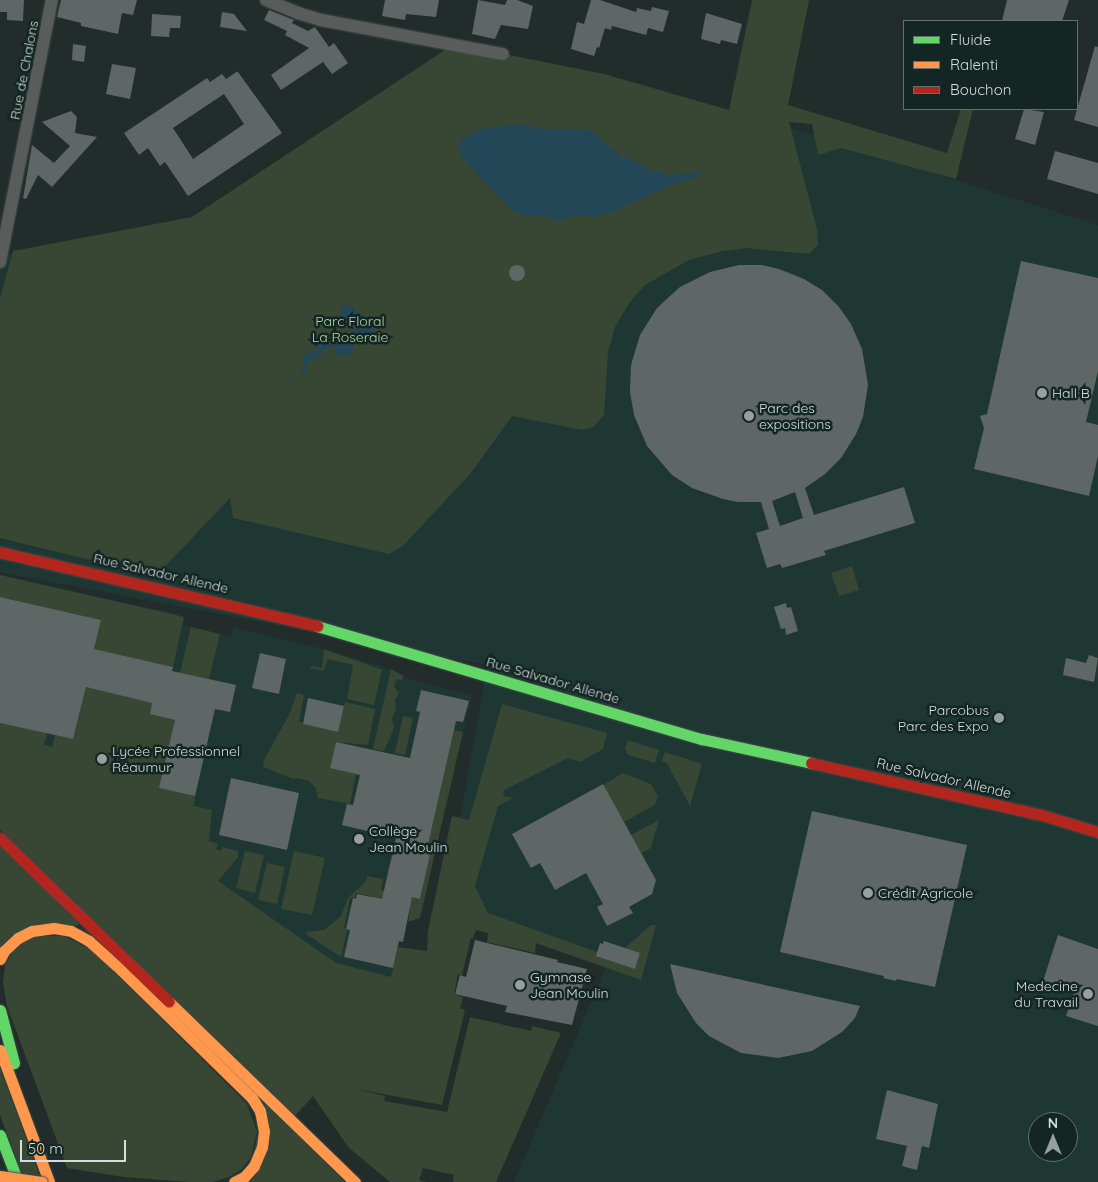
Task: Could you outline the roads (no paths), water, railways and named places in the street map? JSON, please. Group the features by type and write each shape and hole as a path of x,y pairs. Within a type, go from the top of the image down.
{"main road":[{"name":"Rue Salvador Allende","path":"0,552 311,624 708,740 1033,813 1098,832"},
{"path":"0,838 355,1182"},
{"path":"0,958 4,951 18,938 32,931 54,928 72,931 89,941 116,965 252,1098 260,1111 264,1131 262,1147 254,1166 244,1177 234,1182"},
{"path":"0,1010 17,1072 29,1128"},
{"path":"0,1050 49,1182"},
{"path":"0,1135 18,1182"},
{"path":"0,1176 42,1182"}],"street":[{"name":"Rue de Chalons","path":"0,262 52,0"},
{"path":"266,0 298,14 321,20 503,54"}],"water":[{"path":"521,124 547,130 586,130 598,135 603,143 619,153 620,158 628,158 650,170 669,175 697,172 699,175 695,179 672,184 610,213 594,217 576,215 559,221 543,215 528,216 514,212 467,164 457,148 466,136 480,129"},
{"path":"346,305 352,307 371,323 374,328 371,334 368,338 358,336 349,339 354,349 349,356 338,356 334,346 325,348 322,355 309,361 305,374 301,373 305,354 319,350 315,345 317,341 321,339 335,342 356,331 355,326 340,317 341,307"}],"place":[{"name":"Hall B","path":"1042,393"},
{"name":"Parc des expositions","path":"749,416"},
{"name":"Parcobus Parc des Expo","path":"999,718"},
{"name":"Lycée Professionnel Réaumur","path":"102,759"},
{"name":"Collège Jean Moulin","path":"359,839"},
{"name":"Crédit Agricole","path":"868,893"},
{"name":"Gymnase Jean Moulin","path":"520,985"},
{"name":"Medecine du Travail","path":"1088,994"}],"park label":[{"name":"Parc Floral La Roseraie","path":"350,330"}]}
